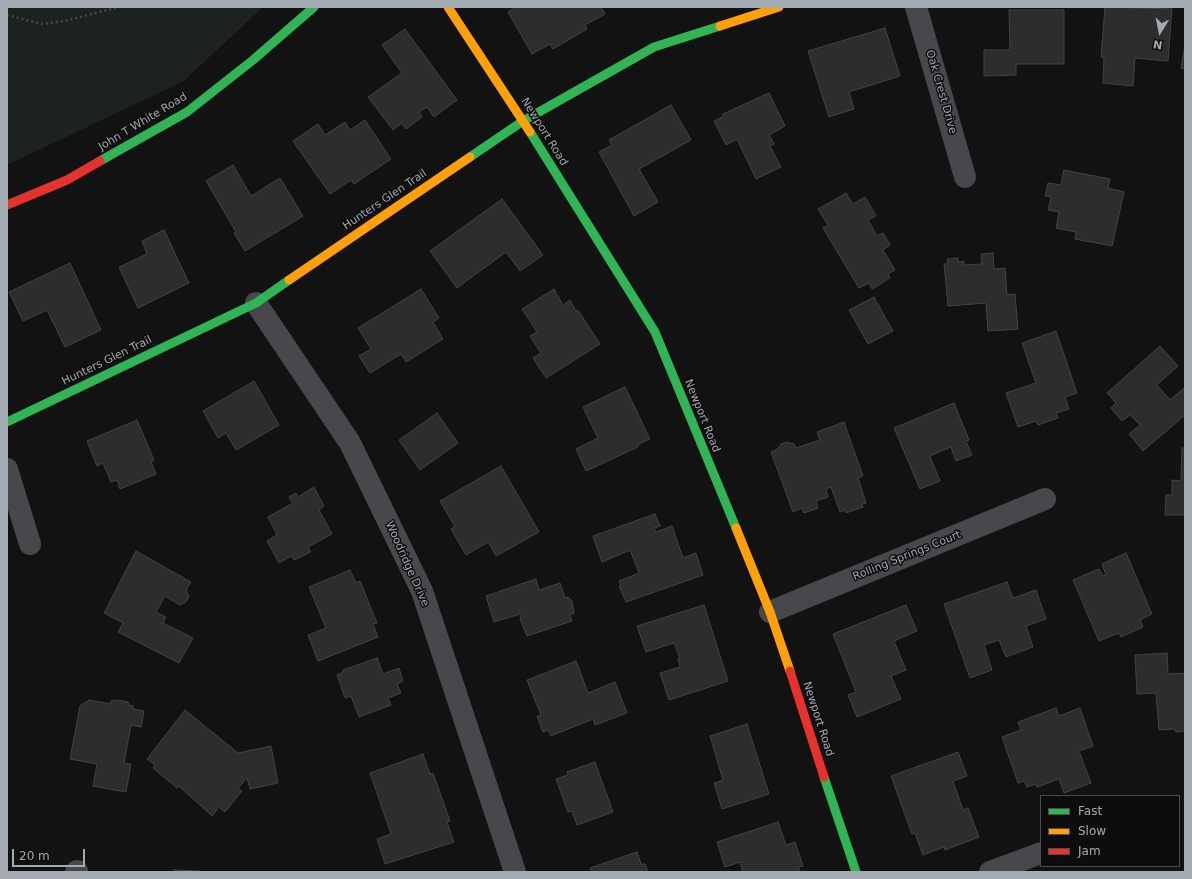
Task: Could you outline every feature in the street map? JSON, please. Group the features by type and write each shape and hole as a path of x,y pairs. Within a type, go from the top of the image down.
{"street":[{"name":"John T White Road","path":"7,205 66,180 186,112 253,60 314,7"},
{"name":"Newport Road","path":"448,7 523,121 655,332 770,612 856,872"},
{"name":"Hunters Glen Trail","path":"7,422 256,303 523,121 654,47 779,7"},
{"name":"Oak Crest Drive","path":"916,7 965,177"},
{"name":"Woodridge Drive","path":"256,303 350,444 422,591 515,872"},
{"path":"7,469 30,544"},
{"name":"Rolling Springs Court","path":"770,612 1045,499"},
{"path":"990,872 1040,853"}],"path":[{"path":"7,15 42,24 65,21 120,7"}],"shaded area":[{"path":"7,7 263,7 184,81 7,165"}],"building":[{"path":"516,7 601,7 605,14 585,25 587,29 553,49 550,44 532,54 508,12"},
{"path":"1105,7 1172,9 1168,61 1135,58 1133,86 1103,83 1104,58 1101,57"},
{"path":"1009,10 1064,10 1064,64 1016,64 1016,75 984,76 984,50 1010,50"},
{"path":"885,28 900,76 849,92 854,109 829,117 808,51"},
{"path":"405,29 457,100 434,117 427,107 419,112 422,117 406,129 402,123 393,130 368,97 402,73 382,45"},
{"path":"1185,45 1185,69 1181,68"},
{"path":"769,93 785,126 769,135 774,144 770,146 781,167 756,179 737,139 726,145 714,121 724,116 723,114"},
{"path":"671,105 691,140 639,169 658,202 634,216 599,152 612,145 609,140"},
{"path":"365,120 391,159 354,184 351,180 330,194 293,141 318,124 325,135 345,122 350,130"},
{"path":"233,165 251,196 280,178 303,216 245,251 234,233 236,232 206,181"},
{"path":"1064,170 1110,179 1108,188 1124,192 1112,246 1075,239 1076,232 1056,228 1059,212 1048,210 1051,197 1045,196 1048,183 1061,185"},
{"path":"846,193 853,204 865,197 876,216 868,220 877,236 883,233 890,245 883,250 895,270 888,274 890,278 872,289 869,283 859,288 823,228 828,225 818,209"},
{"path":"502,199 543,255 520,271 506,252 457,288 430,251"},
{"path":"164,230 189,283 138,308 119,267 147,254 142,241"},
{"path":"993,253 994,269 1005,268 1007,295 1015,294 1018,329 988,331 986,303 948,306 944,264 948,264 947,259 958,258 958,262 964,261 964,265 982,264 981,254"},
{"path":"70,263 101,330 65,347 47,310 23,321 9,292"},
{"path":"421,289 439,318 433,322 443,339 406,362 401,354 370,373 359,356 371,349 358,328"},
{"path":"554,289 563,305 570,300 576,311 578,310 600,344 546,378 533,358 541,353 530,336 537,332 522,309"},
{"path":"874,297 893,331 868,344 849,310"},
{"path":"1056,331 1077,393 1065,397 1069,409 1056,413 1058,418 1038,425 1036,421 1018,427 1006,393 1036,383 1022,343"},
{"path":"1160,346 1178,366 1157,385 1170,400 1185,387 1185,415 1143,451 1129,434 1140,425 1130,415 1122,421 1111,408 1116,403 1107,393"},
{"path":"254,381 279,425 236,450 226,433 218,438 203,411"},
{"path":"625,387 650,439 637,445 638,447 586,471 576,449 598,438 583,407"},
{"path":"954,403 969,440 966,441 972,455 956,461 951,447 930,456 940,481 920,489 894,428"},
{"path":"437,413 458,443 420,470 399,440"},
{"path":"137,420 154,460 151,462 156,474 120,489 117,480 111,482 103,463 97,466 87,441"},
{"path":"844,422 863,476 858,478 866,503 862,504 863,507 846,513 845,510 840,512 831,487 826,489 828,497 816,501 818,508 804,513 802,508 793,512 771,452 778,449 781,444 787,442 794,444 796,448 820,440 817,432"},
{"path":"1182,448 1185,448 1185,515 1165,515 1166,495 1172,495 1172,480 1181,481"},
{"path":"501,466 539,532 496,556 488,542 466,555 451,529 455,527 440,501"},
{"path":"314,487 324,506 319,510 332,534 308,547 311,552 294,560 291,556 279,563 267,541 277,535 268,517 293,503 289,497 296,493 298,497"},
{"path":"655,514 660,526 654,528 656,532 672,526 683,558 696,553 703,575 626,602 619,586 621,585 619,581 639,573 630,550 602,562 593,536"},
{"path":"136,551 191,582 186,590 189,597 186,602 180,605 165,596 156,612 166,617 163,623 193,638 179,663 118,632 123,623 104,613"},
{"path":"1126,553 1152,614 1140,620 1143,627 1121,637 1119,633 1099,641 1073,580 1099,569 1103,576 1106,575 1102,564"},
{"path":"350,570 356,583 360,581 377,623 373,624 378,637 318,661 308,635 326,628 309,587"},
{"path":"536,579 539,590 560,583 565,598 568,597 572,601 574,613 570,615 572,621 527,636 520,619 520,614 494,622 486,596"},
{"path":"1007,582 1013,598 1036,590 1046,619 1026,626 1033,647 1006,657 999,640 984,645 992,670 970,678 944,604"},
{"path":"704,605 728,681 669,700 660,673 680,667 678,659 680,658 674,643 646,652 637,626"},
{"path":"906,605 917,631 894,641 906,670 891,676 901,699 857,717 848,695 856,692 833,634"},
{"path":"1167,653 1168,674 1185,673 1185,731 1176,732 1175,729 1159,730 1156,693 1137,694 1135,655"},
{"path":"377,658 383,674 399,668 403,681 397,684 401,693 388,698 391,705 359,717 351,696 345,698 337,675 343,672 343,670"},
{"path":"576,661 588,693 615,682 627,713 595,725 593,719 551,736 548,730 543,732 537,716 541,715 527,680"},
{"path":"89,700 111,704 111,701 117,700 128,702 129,705 133,706 133,709 144,711 141,727 131,725 124,763 131,764 126,792 93,786 97,764 70,759 80,706"},
{"path":"1056,708 1059,716 1080,708 1093,746 1079,751 1091,783 1064,793 1059,779 1037,787 1036,784 1027,787 1024,781 1018,783 1002,737 1021,730 1018,722"},
{"path":"185,710 238,753 271,746 278,783 250,789 247,778 238,788 242,791 225,812 219,807 212,816 179,786 177,788 153,768 155,765 147,759"},
{"path":"747,724 769,794 722,809 714,783 723,780 710,736"},
{"path":"958,752 967,776 953,781 963,810 968,808 979,837 945,850 944,847 923,855 915,833 912,834 891,776"},
{"path":"423,754 430,774 433,773 450,821 447,822 454,842 385,864 377,839 391,834 370,773"},
{"path":"595,762 613,812 577,825 572,811 568,812 556,779 568,775 567,772"},
{"path":"778,822 786,845 795,842 803,866 798,867 800,872 743,872 740,862 725,867 717,842"},
{"path":"637,852 641,864 645,864 648,872 592,872 590,868"},
{"path":"174,870 200,871 200,872 174,872"}],"traffic: fast":[{"path":"100,161 187,112 253,60 314,7"},
{"path":"470,157 523,121 654,47 720,26"},
{"path":"530,132 655,332 736,528"},
{"path":"7,422 256,303 289,280"},
{"path":"824,777 856,872"}],"traffic: slow":[{"path":"448,7 530,132"},
{"path":"720,26 779,7"},
{"path":"289,280 470,157"},
{"path":"736,528 770,612 790,671"}],"traffic: jam":[{"path":"7,205 67,180 100,161"},
{"path":"790,671 824,777"}]}
